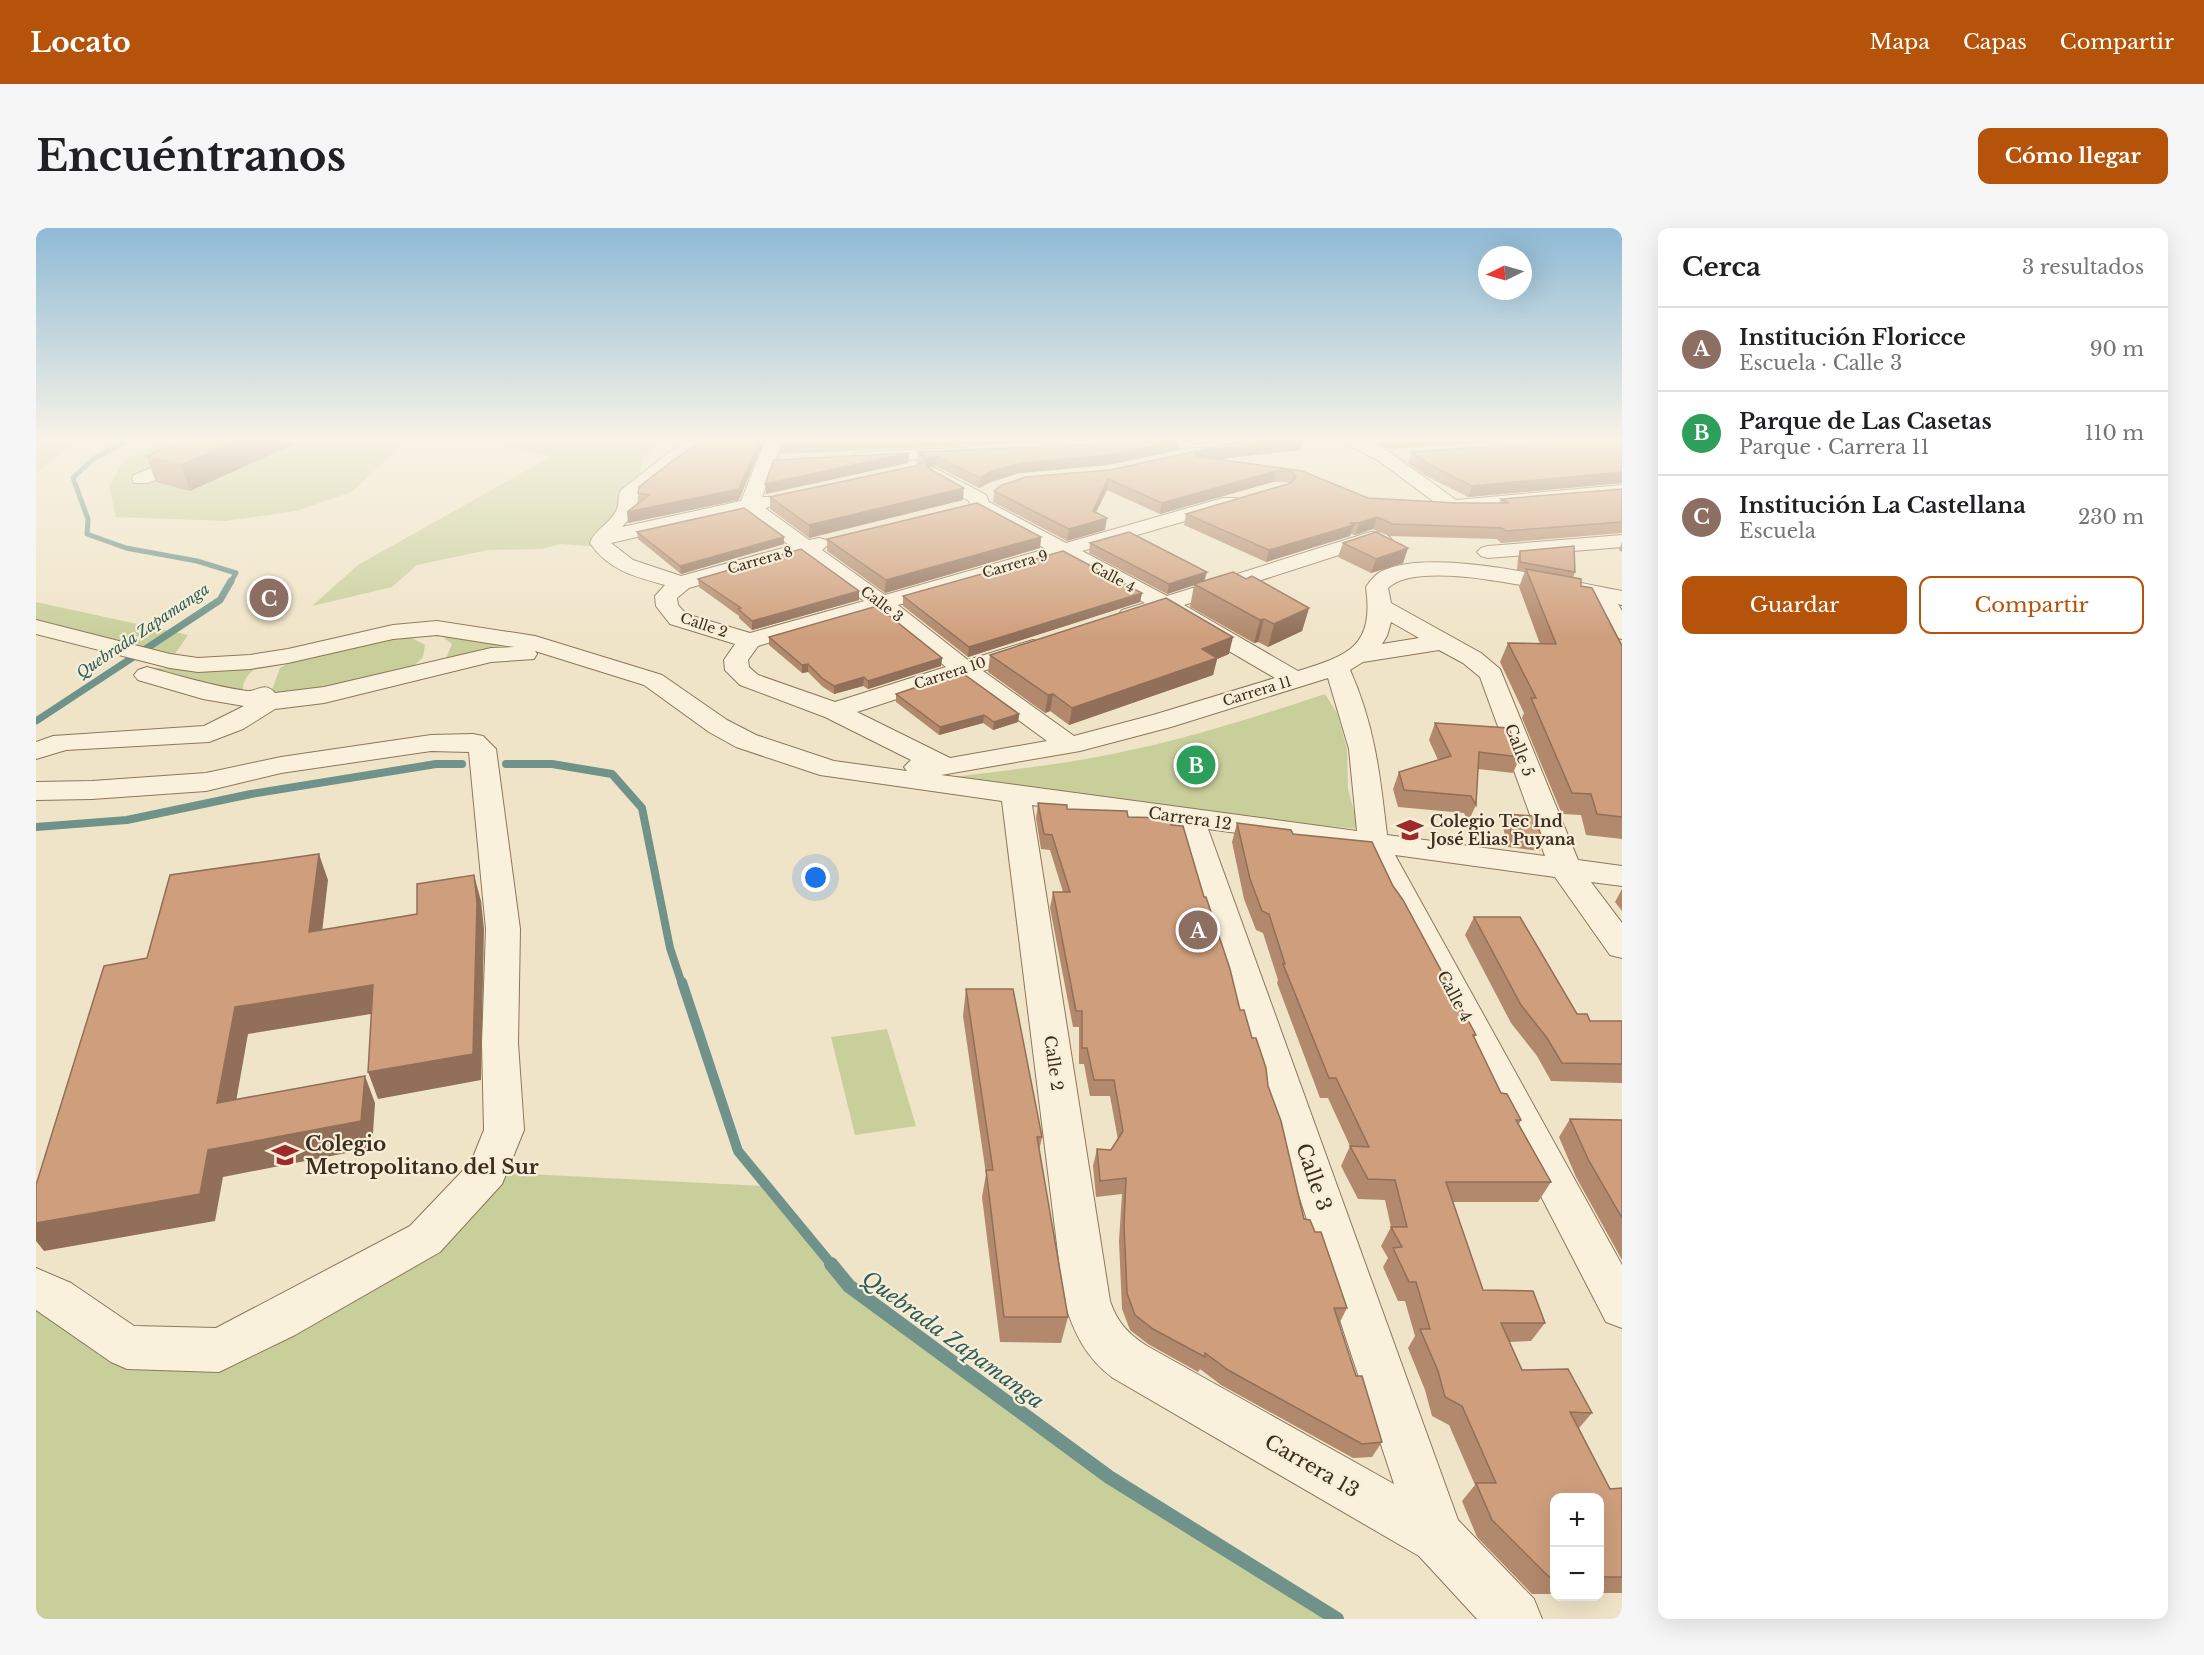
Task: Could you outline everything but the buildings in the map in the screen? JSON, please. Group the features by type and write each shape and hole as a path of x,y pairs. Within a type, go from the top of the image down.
{"street":[{"path":"627,506 627,510 602,538 600,543 605,551 614,559 681,584"},
{"path":"602,538 749,506"},
{"name":"Calle 3","path":"749,506 803,548 881,603 964,669 1070,745"},
{"path":"957,510 968,506"},
{"name":"Calle 4","path":"986,506 1165,604 1295,679"},
{"name":"Carrera 9","path":"750,641 1218,506"},
{"path":"1109,622 1374,537 1434,568"},
{"name":"Carrera 8","path":"681,584 836,540"},
{"path":"1488,552 1622,542"},
{"name":"Carrera 11","path":"830,769 946,767 1070,745 1162,721 1336,667 1360,655 1378,634 1381,607 1377,587 1388,576 1405,571 1434,568 1473,571 1611,596"},
{"name":"Calle 2","path":"681,584 666,596 667,606 678,619 750,641 736,660 737,670 749,680 834,711 946,767"},
{"path":"1611,596 1622,632"},
{"name":"Calle 5","path":"1381,607 1472,658 1491,674 1565,868 1622,947"},
{"path":"40,638 74,655 160,668 218,666 288,656 393,632 437,628 471,632 535,643 653,681 718,726 747,741 830,769"},
{"path":"393,632 424,633 437,641 439,651 433,662 414,672"},
{"path":"40,638 96,643 160,668 203,691 268,702 324,695 491,655 528,654 584,659"},
{"name":"Carrera 10","path":"834,711 1053,640"},
{"path":"1360,655 1443,642"},
{"path":"268,702 258,689 260,682 269,666 288,656"},
{"name":"Calle 4","path":"1336,667 1346,690 1363,749 1373,842 1622,1308"},
{"path":"36,751 63,742 209,734 234,723 268,702"},
{"path":"36,791 92,790 206,782 281,765 431,743 473,742 482,749 503,929 500,1043 504,1130 488,1173 425,1239 279,1320 219,1350 127,1347 55,1297 36,1288"},
{"name":"Carrera 12","path":"830,769 1622,876"},
{"name":"Calle 2","path":"1016,794 1087,1301 1096,1331"},
{"name":"Calle 3","path":"1189,818 1438,1537"},
{"name":"Carrera 13","path":"1096,1331 1111,1350 1130,1362 1438,1537 1514,1619"}],"green space":[{"path":"113,506 311,506 296,511 225,521 116,517"},
{"path":"463,506 630,506 599,547 561,544 542,549 488,550 417,565 392,587 312,606 358,565"},
{"path":"36,602 188,635 170,661 36,626"},
{"path":"435,631 520,645 511,650 445,661 452,644"},
{"path":"391,638 412,638 425,645 423,657 412,668 285,697 272,690 280,668 298,658"},
{"path":"262,664 248,676 244,683 243,693 197,683 155,668 215,670"},
{"path":"1325,694 1337,713 1347,749 1348,789 1359,829 1241,818 932,780 1048,765 1147,747"},
{"path":"887,1029 916,1126 855,1135 831,1037"},
{"path":"488,1172 766,1186 849,1286 1109,1477 1337,1619 36,1619 36,1297 127,1347 279,1320"}],"waterway":[{"name":"Quebrada Zapamanga","path":"83,506 88,519 87,534 126,548 197,561 236,573 230,583"},
{"name":"Quebrada Zapamanga","path":"36,721 220,600 231,581"},
{"name":"Quebrada Zapamanga","path":"36,827 127,820 251,794 436,764 462,764"},
{"name":"Quebrada Zapamanga","path":"506,764 552,764 612,774 642,808 670,948 682,984"},
{"name":"Quebrada Zapamanga","path":"682,982 738,1151 832,1265"},
{"name":"Quebrada Zapamanga","path":"831,1264 849,1286 1109,1477 1337,1619"}],"place":[{"name":"Institución La Castellana","path":"269,598"},
{"name":"Parque de Las Casetas","path":"1196,765"},
{"name":"Colegio Tec Ind José Elias Puyana","path":"1410,830"},
{"name":"Institución Floricce","path":"1198,930"},
{"name":"Colegio Metropolitano del Sur","path":"285,1155"}]}
